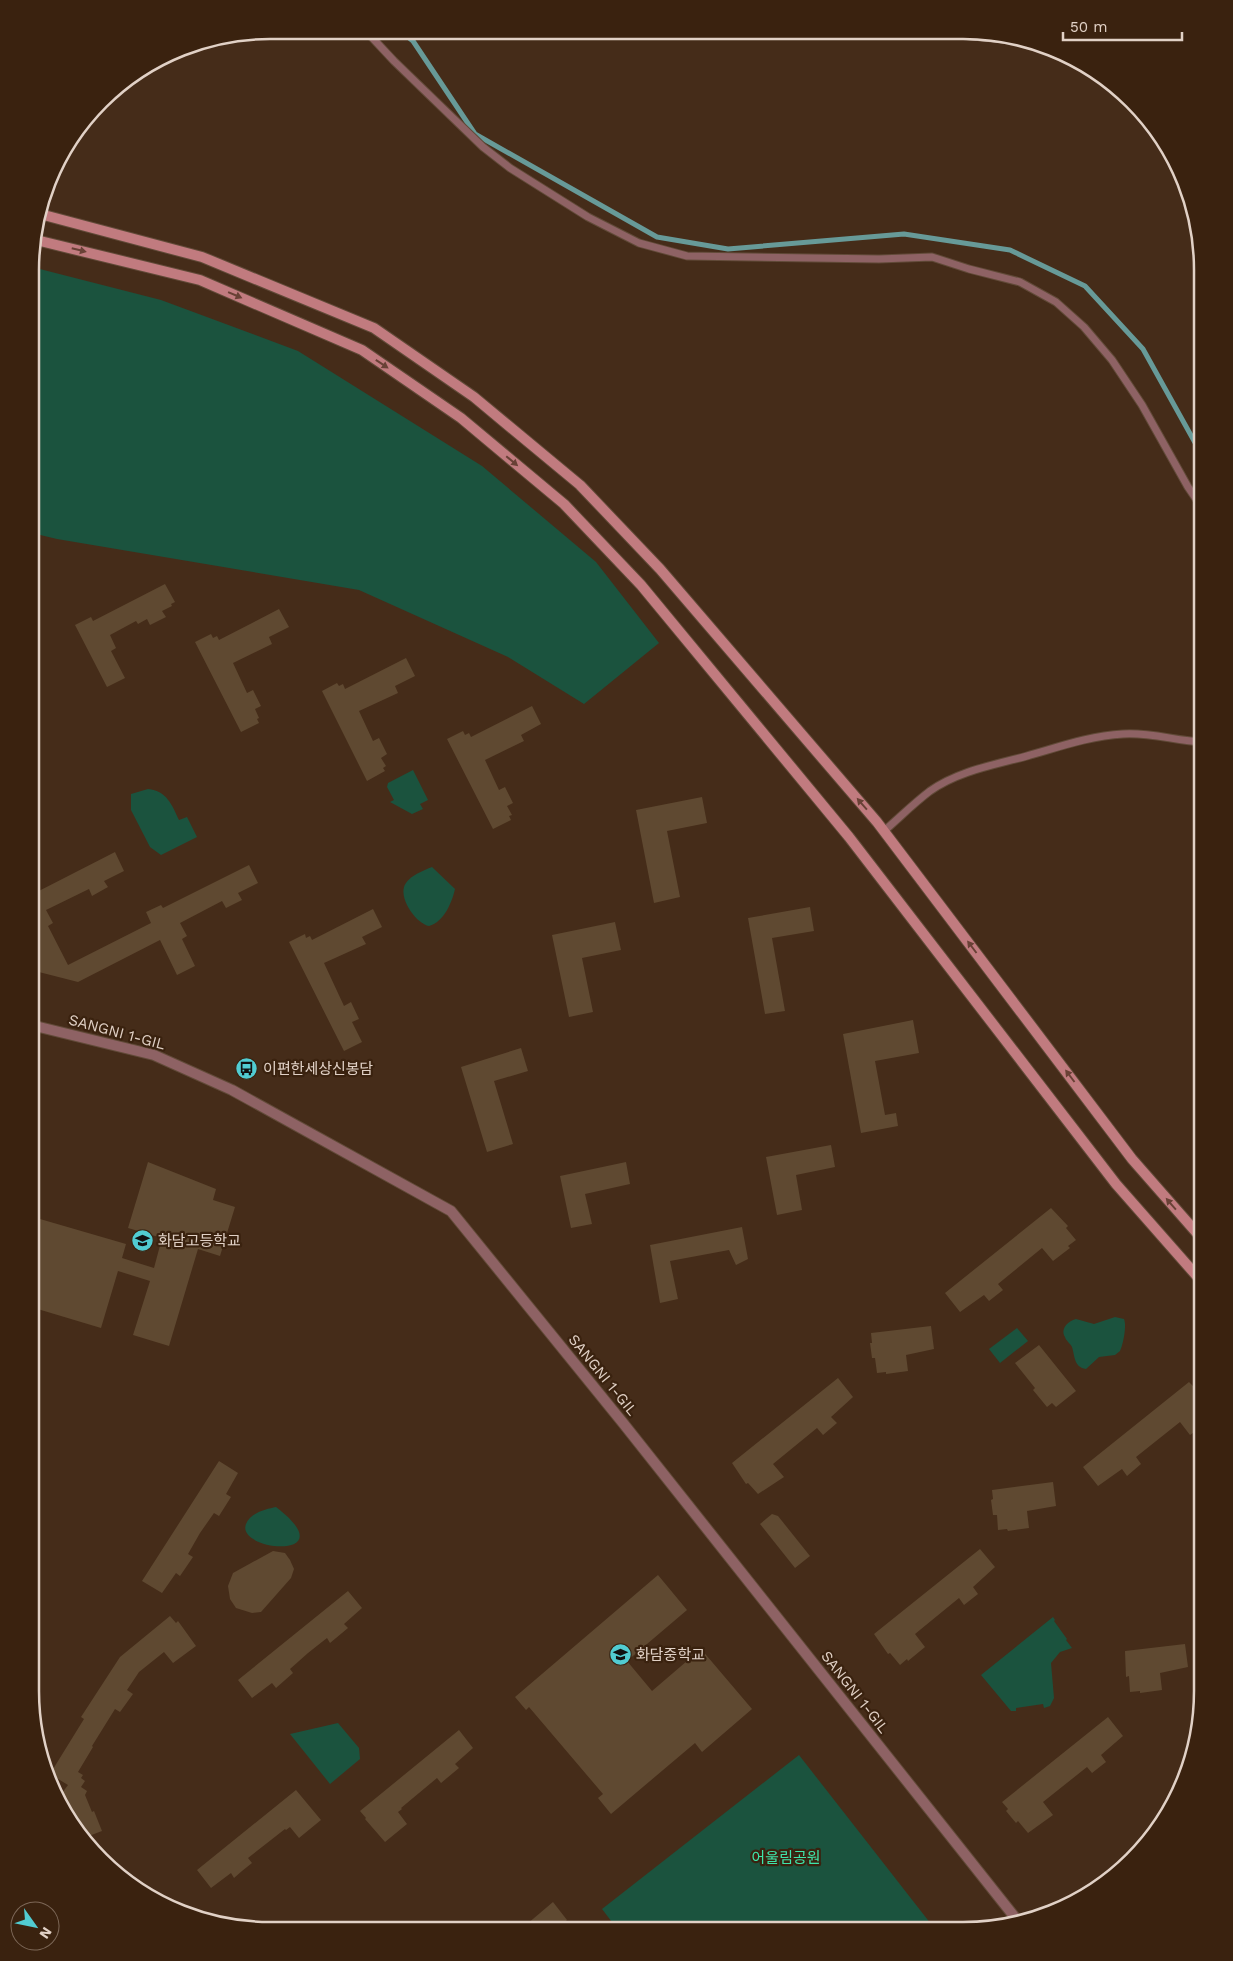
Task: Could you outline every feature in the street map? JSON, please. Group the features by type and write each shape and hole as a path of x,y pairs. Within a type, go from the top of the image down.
{"main road":[{"path":"46,215 202,257 374,328 474,398 580,485 660,569 884,831 1132,1159 1194,1230"},
{"path":"41,241 200,280 362,350 461,418 564,504 641,585 849,837 1116,1184 1194,1273"}],"street":[{"name":"SANGNI 1-GIL","path":"39,1027 154,1055 232,1090 451,1211 623,1423 1014,1916"}],"lane":[{"path":"373,39 483,147 510,168 588,217 639,243 687,256 879,259 932,257 1020,282 1056,302 1084,327 1112,360 1142,405 1194,496"},
{"path":"884,831 930,790 954,778 993,764 1079,740 1125,733 1194,741"}],"green space":[{"path":"39,269 161,300 298,351 482,466 596,562 659,643 584,704 508,657 359,590 39,535"},
{"path":"413,770 428,800 420,804 423,809 412,814 390,802 394,800 387,787 388,783"},
{"path":"148,789 160,793 168,800 179,820 187,817 197,837 161,855 150,847 131,810 131,794"},
{"path":"432,867 455,889 452,900 443,916 429,926 419,921 410,911 403,893 408,880"},
{"path":"1115,1317 1124,1319 1125,1322 1120,1351 1115,1355 1099,1357 1086,1369 1079,1366 1072,1347 1066,1340 1064,1328 1076,1319 1094,1324"},
{"path":"1017,1328 1028,1341 1000,1363 989,1349"},
{"path":"276,1507 295,1524 300,1536 295,1543 284,1546 269,1545 256,1541 247,1534 246,1524 251,1517 263,1510"},
{"path":"1053,1617 1072,1648 1060,1652 1051,1663 1054,1698 1050,1706 1044,1708 1043,1704 1016,1708 1016,1711 1011,1711 981,1675"},
{"path":"338,1723 359,1748 360,1759 330,1784 290,1734"},
{"name":"어울림공원","path":"799,1755 929,1922 612,1922 602,1909"}],"building":[{"path":"165,584 175,602 171,604 172,606 162,611 166,617 150,625 147,619 138,624 136,621 110,635 116,648 111,651 125,678 107,687 75,625 91,617 93,621"},
{"path":"279,609 289,627 269,637 272,644 233,663 247,693 253,690 261,706 255,709 259,723 241,732 195,642 211,634 213,638 217,636 219,640"},
{"path":"406,658 415,676 395,686 398,693 359,711 373,741 379,738 387,754 381,758 386,766 383,768 385,771 367,781 322,691 337,683 339,686 343,684 345,689"},
{"path":"532,706 541,724 521,735 524,741 485,760 499,790 505,787 513,803 507,806 512,815 509,816 511,820 493,829 447,739 463,731 465,735 469,733 471,737"},
{"path":"702,797 707,823 667,831 680,897 654,903 636,810"},
{"path":"115,852 124,871 104,881 108,887 92,896 89,889 46,910 53,923 48,926 68,965 151,923 146,912 161,905 163,908 249,865 258,883 238,893 242,900 226,908 222,901 180,923 187,936 182,939 195,966 177,975 160,940 78,982 39,972 39,891"},
{"path":"810,907 814,931 772,938 785,1011 765,1014 748,918"},
{"path":"373,909 382,927 362,937 366,944 324,963 344,1006 351,1002 359,1019 352,1022 362,1042 344,1051 289,942 305,934 306,938 310,936 312,940"},
{"path":"615,922 621,950 582,958 593,1012 569,1017 552,935"},
{"path":"913,1020 919,1053 875,1061 885,1115 896,1113 898,1126 861,1133 843,1034"},
{"path":"521,1048 528,1071 494,1081 513,1144 487,1152 461,1067"},
{"path":"831,1145 835,1167 796,1175 802,1210 777,1215 766,1157"},
{"path":"148,1162 216,1189 213,1200 235,1207 220,1256 198,1249 169,1346 133,1335 150,1281 118,1271 101,1328 39,1309 40,1219 126,1244 122,1258 154,1268 162,1238 128,1228"},
{"path":"626,1162 630,1184 585,1194 592,1224 571,1228 560,1176"},
{"path":"1051,1208 1068,1226 1066,1228 1076,1240 1068,1246 1070,1248 1053,1261 1042,1248 998,1284 1003,1290 989,1301 984,1295 960,1312 945,1293"},
{"path":"742,1227 748,1259 736,1265 729,1250 670,1261 678,1299 660,1303 650,1245"},
{"path":"931,1326 934,1349 906,1355 908,1371 886,1374 886,1372 877,1373 875,1358 872,1358 871,1333"},
{"path":"1039,1345 1076,1391 1056,1407 1052,1403 1047,1407 1015,1363"},
{"path":"838,1378 853,1397 831,1417 837,1423 823,1435 817,1428 773,1464 784,1477 758,1494 748,1483 746,1484 732,1463"},
{"path":"1189,1382 1194,1387 1194,1432 1190,1435 1180,1422 1136,1457 1141,1464 1127,1476 1122,1469 1098,1486 1083,1467"},
{"path":"219,1461 238,1473 226,1494 231,1497 219,1516 214,1513 200,1533 188,1554 193,1557 180,1576 176,1573 162,1593 142,1581"},
{"path":"1053,1482 1056,1506 1027,1511 1029,1528 1008,1531 1007,1529 998,1530 997,1515 993,1515 992,1490"},
{"path":"772,1514 778,1516 810,1556 795,1568 760,1524"},
{"path":"980,1549 995,1567 973,1587 978,1594 964,1605 959,1598 915,1634 925,1647 900,1665 890,1653 888,1654 874,1634"},
{"path":"273,1551 285,1553 290,1560 294,1569 291,1578 261,1612 252,1613 236,1608 230,1599 228,1586 233,1573"},
{"path":"658,1575 687,1610 627,1661 652,1691 701,1649 752,1709 702,1752 695,1743 611,1814 598,1798 603,1794 529,1707 526,1710 515,1697"},
{"path":"348,1591 362,1608 344,1624 348,1628 330,1643 327,1638 308,1653 290,1669 293,1673 276,1688 272,1683 252,1698 238,1680"},
{"path":"170,1616 176,1623 178,1621 196,1646 173,1663 164,1652 139,1672 127,1690 133,1694 120,1712 115,1709 92,1746 78,1772 83,1775 81,1778 85,1781 81,1787 87,1791 85,1795 102,1831 90,1836 78,1820 63,1792 68,1785 55,1777 53,1770 84,1719 81,1717 120,1657"},
{"path":"1185,1644 1188,1667 1160,1673 1162,1690 1140,1693 1140,1691 1130,1692 1129,1676 1126,1677 1125,1651"},
{"path":"1108,1717 1123,1736 1101,1755 1106,1762 1092,1773 1087,1767 1043,1802 1053,1815 1028,1833 1018,1821 1016,1823 1006,1811 1008,1809 1002,1802"},
{"path":"459,1730 473,1748 455,1764 459,1768 441,1783 437,1778 401,1808 398,1812 407,1824 385,1842 360,1811"},
{"path":"296,1790 321,1820 299,1838 290,1827 285,1829 248,1858 252,1863 234,1878 231,1873 211,1888 197,1870"},
{"path":"553,1902 567,1920 565,1922 529,1922"}],"waterway":[{"path":"410,39 475,134 657,237 728,249 904,234 1010,250 1085,286 1143,349 1194,441"}],"place":[{"name":"이편한세상신봉담","path":"247,1069"},
{"name":"화담고등학교","path":"142,1241"},
{"name":"화담중학교","path":"620,1655"}]}
